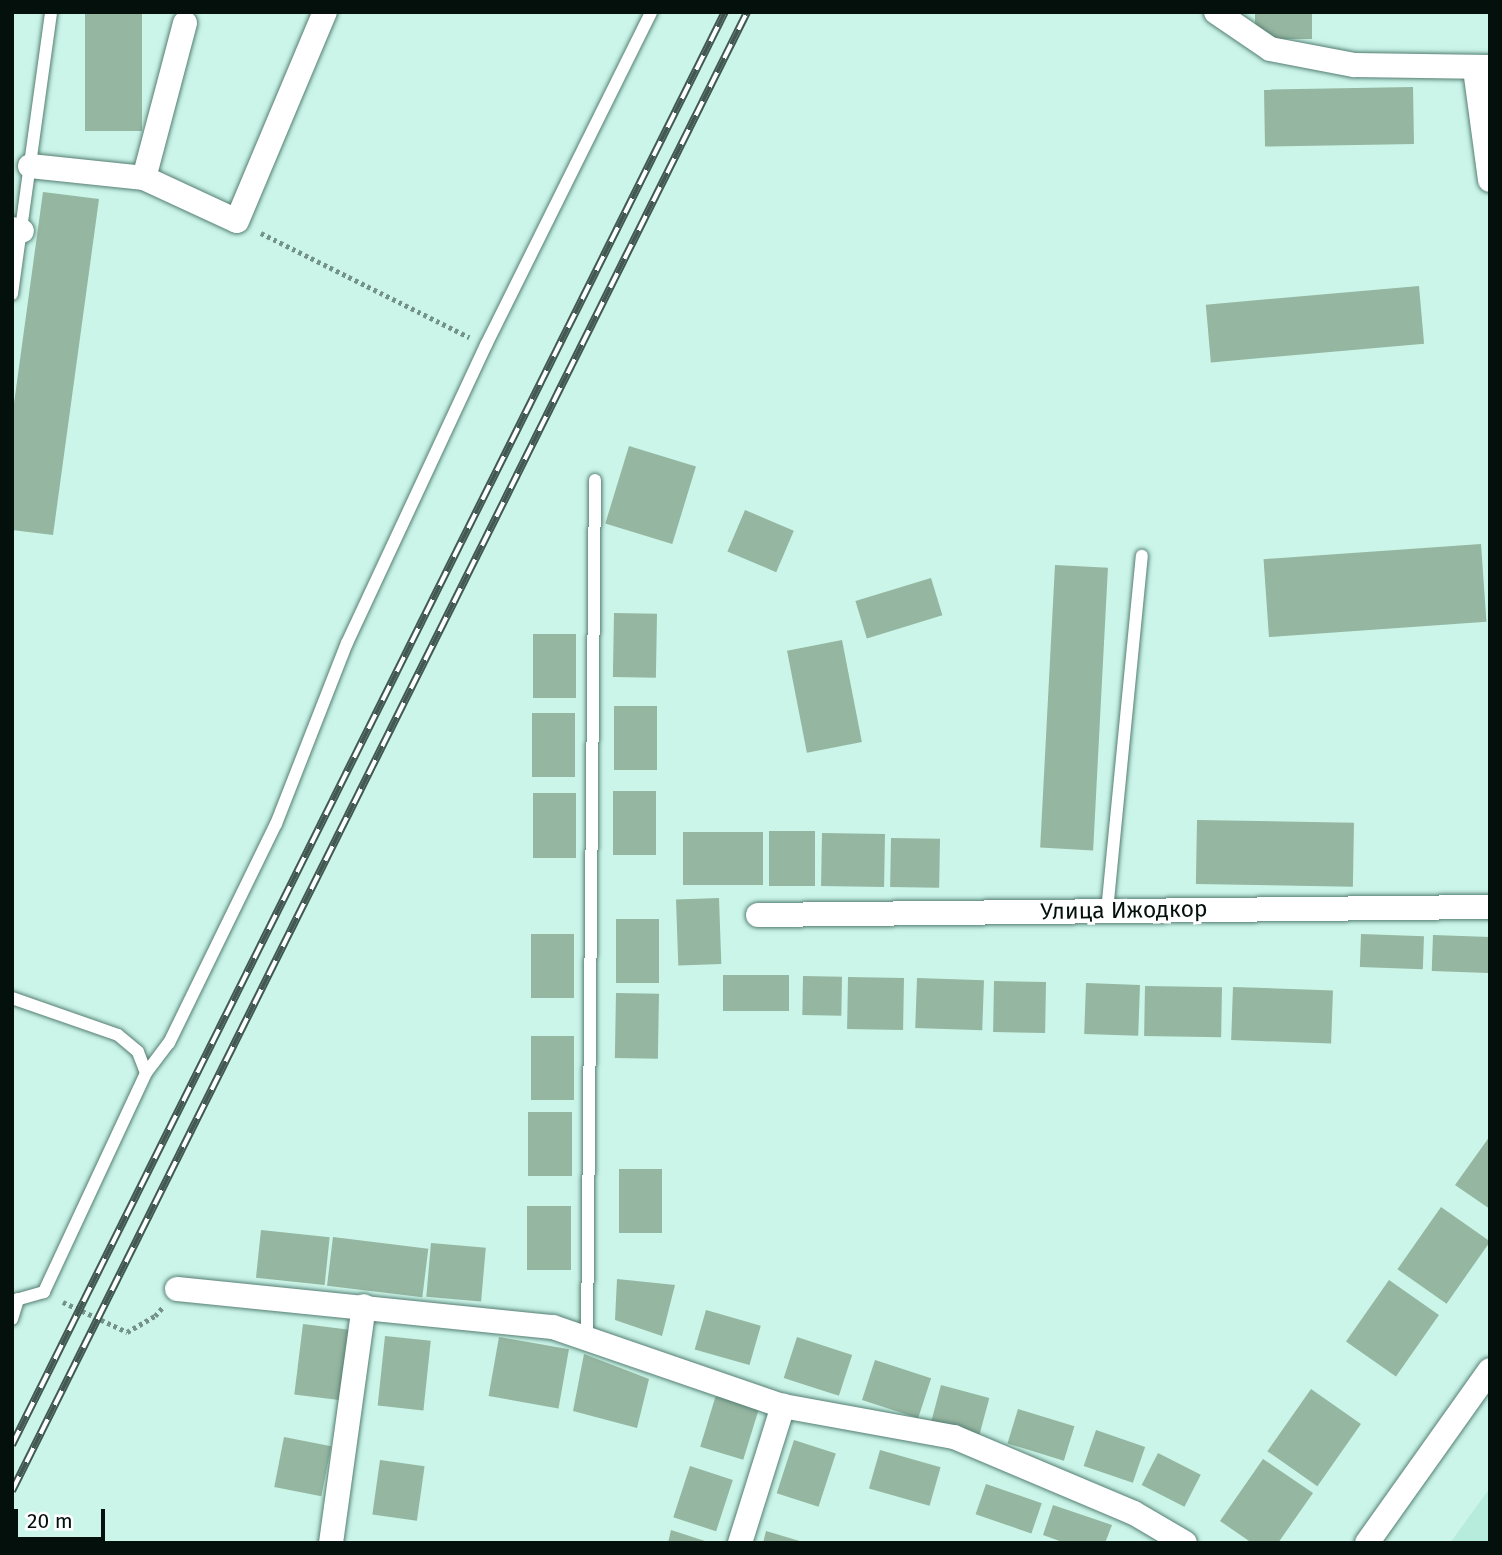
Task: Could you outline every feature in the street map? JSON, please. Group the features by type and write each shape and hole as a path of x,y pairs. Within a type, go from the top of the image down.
{"street":[{"path":"30,166 144,178 237,221 325,12"},
{"path":"1216,12 1270,49 1354,65 1483,68 1490,180"},
{"path":"144,178 186,23"},
{"name":"Улица Ижодкор","path":"758,915 1490,906"},
{"path":"177,1289 553,1327 783,1406 954,1437 1134,1513 1185,1543"},
{"path":"331,1543 364,1306"},
{"path":"1367,1543 1490,1370"},
{"path":"740,1543 783,1406"}],"lane":[{"path":"12,294 17,230 30,166 51,12"},
{"path":"12,1319 15,1300 44,1292 146,1073 169,1043 276,824 347,643 486,345 651,12"},
{"path":"587,1339 595,480"},
{"path":"1107,911 1142,556"},
{"path":"12,998 118,1035 138,1052 146,1073"}],"path":[{"path":"237,221 486,345"},
{"path":"44,1292 127,1332 155,1316 177,1289"}],"shaded area":[{"path":"1490,1488 1490,1543 1450,1543"}],"building":[{"path":"85,12 142,12 142,131 85,131"},
{"path":"1255,12 1312,12 1312,39 1255,39"},
{"path":"1413,87 1414,144 1265,147 1264,90"},
{"path":"43,192 99,199 53,535 12,530 12,418"},
{"path":"1419,286 1424,344 1211,362 1206,305"},
{"path":"629,446 696,466 672,544 605,523"},
{"path":"745,510 794,531 776,572 727,551"},
{"path":"1481,544 1486,622 1269,637 1264,559"},
{"path":"1055,565 1108,568 1093,850 1040,848"},
{"path":"931,578 942,615 867,638 855,601"},
{"path":"614,613 657,614 656,678 613,677"},
{"path":"533,634 576,634 576,698 533,698"},
{"path":"842,640 862,742 807,753 787,651"},
{"path":"614,706 657,706 657,770 614,770"},
{"path":"532,713 575,713 575,777 532,777"},
{"path":"613,791 656,791 656,855 613,855"},
{"path":"533,793 576,793 576,858 533,858"},
{"path":"1197,820 1354,823 1353,887 1196,884"},
{"path":"769,831 815,831 815,886 769,886"},
{"path":"683,832 763,832 763,885 683,885"},
{"path":"822,833 885,834 884,887 821,886"},
{"path":"891,838 940,839 939,888 890,887"},
{"path":"719,898 721,964 678,965 676,900"},
{"path":"616,919 659,919 659,983 616,983"},
{"path":"531,934 574,934 574,998 531,998"},
{"path":"1361,934 1424,936 1423,969 1360,967"},
{"path":"1433,935 1490,937 1489,973 1432,971"},
{"path":"723,975 789,975 789,1011 723,1011"},
{"path":"803,976 842,977 841,1016 802,1015"},
{"path":"848,977 904,978 903,1030 847,1029"},
{"path":"917,978 984,980 982,1030 915,1028"},
{"path":"994,981 1046,982 1045,1033 993,1032"},
{"path":"1086,983 1140,985 1138,1036 1084,1034"},
{"path":"1145,986 1222,987 1221,1037 1144,1036"},
{"path":"1233,987 1333,990 1331,1043 1231,1040"},
{"path":"616,993 659,994 658,1059 615,1058"},
{"path":"531,1036 574,1036 574,1100 531,1100"},
{"path":"528,1112 572,1112 572,1176 528,1176"},
{"path":"1490,1136 1490,1209 1455,1185"},
{"path":"619,1169 662,1169 662,1233 619,1233"},
{"path":"527,1206 571,1206 571,1270 527,1270"},
{"path":"1441,1207 1490,1241 1447,1304 1397,1269"},
{"path":"261,1230 330,1237 325,1285 256,1278"},
{"path":"333,1237 428,1249 422,1297 327,1286"},
{"path":"431,1243 486,1248 481,1302 426,1297"},
{"path":"617,1279 675,1285 662,1336 615,1320"},
{"path":"1389,1280 1439,1315 1396,1376 1346,1341"},
{"path":"706,1310 761,1326 749,1365 695,1349"},
{"path":"303,1324 350,1330 341,1400 294,1394"},
{"path":"385,1336 431,1341 423,1410 378,1406"},
{"path":"499,1337 569,1349 559,1408 489,1396"},
{"path":"797,1337 852,1355 839,1396 784,1378"},
{"path":"584,1354 649,1379 637,1428 573,1411"},
{"path":"875,1360 931,1378 918,1418 862,1400"},
{"path":"941,1385 989,1398 979,1435 931,1422"},
{"path":"1311,1389 1361,1424 1317,1486 1267,1451"},
{"path":"716,1395 759,1408 743,1460 700,1447"},
{"path":"1018,1409 1074,1426 1064,1461 1007,1443"},
{"path":"1096,1430 1145,1447 1133,1483 1084,1466"},
{"path":"284,1437 331,1446 321,1496 274,1487"},
{"path":"794,1440 836,1454 819,1507 777,1493"},
{"path":"880,1450 941,1467 930,1506 869,1488"},
{"path":"1158,1453 1201,1475 1184,1507 1142,1485"},
{"path":"1263,1459 1313,1493 1278,1543 1252,1543 1220,1521"},
{"path":"380,1460 425,1466 417,1521 372,1514"},
{"path":"690,1466 733,1480 716,1531 673,1517"},
{"path":"986,1484 1042,1503 1031,1533 976,1514"},
{"path":"1053,1505 1112,1525 1105,1543 1065,1543 1043,1535"},
{"path":"671,1530 708,1542 708,1543 668,1543"},
{"path":"766,1531 803,1542 803,1543 763,1543"}],"railway":[{"path":"12,1445 725,12"},
{"path":"12,1491 747,12"}]}
